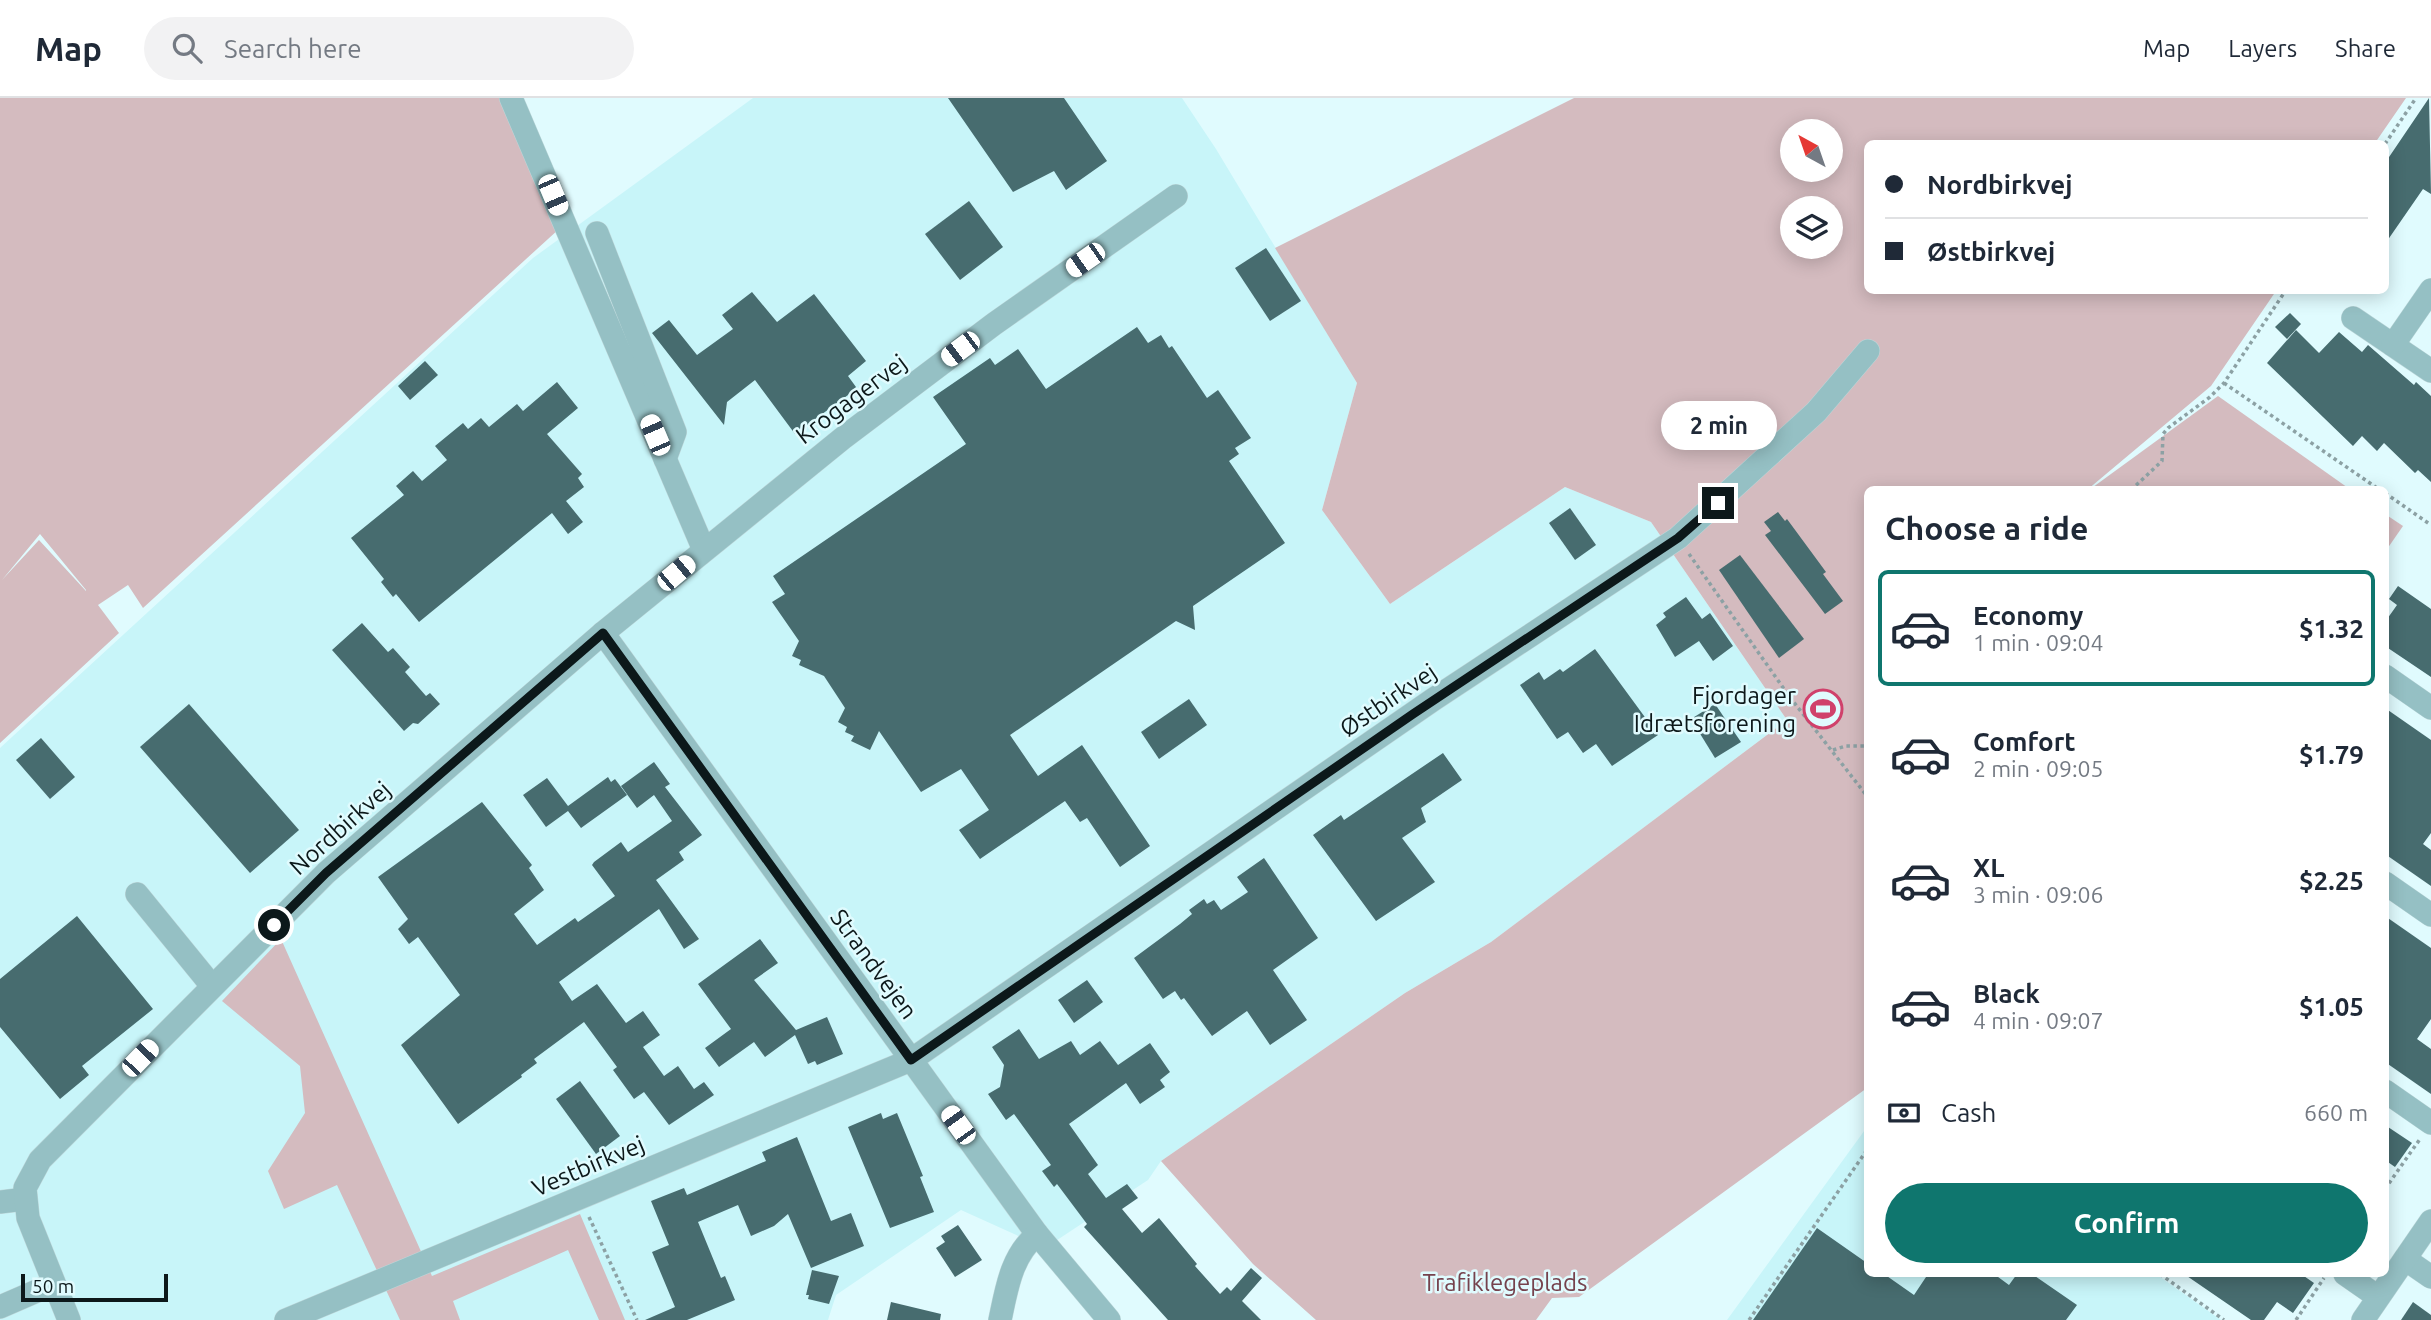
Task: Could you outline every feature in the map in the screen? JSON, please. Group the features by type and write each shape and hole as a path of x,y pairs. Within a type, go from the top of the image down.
{"street":[{"path":"511,98 704,550"},
{"name":"Krogagervej","path":"603,633 843,438 994,324 1176,196"},
{"path":"597,233 675,432 665,459"},
{"path":"2393,345 2431,290"},
{"path":"2353,318 2431,371"},
{"name":"Østbirkvej","path":"911,1060 1423,707 1678,538 1816,412 1868,351"},
{"name":"Strandvejen","path":"603,633 1037,1234 1109,1320"},
{"name":"Nordbirkvej","path":"26,1199 24,1188 40,1160 326,873 603,633"},
{"path":"2389,679 2431,708"},
{"path":"2389,886 2431,915"},
{"path":"137,894 212,986"},
{"name":"Vestbirkvej","path":"286,1320 911,1060"},
{"path":"2389,1094 2431,1123"},
{"path":"0,1202 26,1199 28,1217 69,1320"},
{"path":"2363,1320 2431,1221"},
{"path":"1000,1320 1012,1268 1026,1244 1037,1234"},
{"path":"2405,1259 2431,1277"},
{"path":"2349,1277 2378,1297"},
{"path":"0,1307 54,1284"}],"path":[{"path":"2388,140 2417,98"},
{"path":"2136,486 2162,461 2163,434 2224,383 2283,294"},
{"path":"2224,383 2374,486"},
{"path":"2389,496 2431,525"},
{"path":"1678,538 1789,696 1864,792"},
{"path":"1833,750 1846,746 1864,746"},
{"path":"2389,1183 2431,1123"},
{"path":"1749,1320 1864,1154"},
{"path":"580,1198 637,1320"},
{"path":"2164,1277 2224,1320"},
{"path":"2295,1320 2325,1277"}],"shaded area":[{"path":"753,98 1182,98 1216,149 1357,383 1322,510 1390,604 1565,487 1651,522 1787,720 1491,942 1405,993 1161,1161 1148,1180 1045,1248 961,1210 836,1295 828,1320 0,1320 0,748 533,258"},
{"path":"1864,1131 1864,1277 2160,1277 2221,1320 1727,1320"}],"green space":[{"path":"0,98 502,98 559,229 143,608 128,585 98,605 119,633 0,743","holes":["40,534 86,590 39,540 2,580"]},
{"name":"Fjordager Idrætsforening","path":"1574,98 2406,98 2377,140 1864,140 1864,294 2274,294 2211,386 2092,486 1864,486 1864,1090 1579,1297 1552,1298 1536,1320 1316,1320 1253,1264 1161,1161 1405,993 1491,942 1787,720 1651,522 1565,487 1390,604 1322,510 1357,383 1275,248"},
{"path":"2218,396 2345,486 2094,486"},
{"path":"2389,517 2403,526 2389,546"},
{"path":"281,939 432,1276 580,1214 625,1320 599,1320 568,1250 453,1301 460,1320 400,1320 337,1185 284,1209 268,1171 305,1113 300,1066 222,1001"}],"building":[{"path":"948,98 1064,98 1107,161 1066,190 1054,171 1013,192"},
{"path":"2429,98 2431,194 2423,189 2389,238 2389,157"},
{"path":"969,201 1003,247 960,280 925,234"},
{"path":"1266,248 1301,301 1270,321 1235,268"},
{"path":"752,292 777,322 814,294 866,361 848,376 856,387 795,434 755,380 727,402 724,425 652,333 669,320 697,355 733,329 722,315"},
{"path":"2290,313 2301,324 2287,339 2275,327"},
{"path":"1137,327 1148,343 1161,335 1169,348 1172,346 1207,398 1218,390 1251,438 1235,448 1239,454 1229,461 1285,543 1193,606 1195,630 1176,621 1010,735 1038,776 1082,745 1150,846 1120,867 1087,818 1080,822 1065,801 980,859 959,830 989,810 961,769 921,792 879,731 870,750 851,741 854,736 845,732 847,727 838,722 845,708 824,676 799,665 801,660 792,656 799,641 772,602 785,594 773,576 966,444 933,397 990,358 995,365 1018,349 1046,389"},
{"path":"2296,330 2319,353 2339,332 2362,352 2368,345 2414,385 2416,382 2431,396 2431,482 2418,470 2415,473 2384,443 2377,451 2362,436 2353,446 2267,363"},
{"path":"425,361 438,375 410,400 398,386"},
{"path":"557,382 578,408 547,434 582,474 578,478 584,487 566,501 583,522 568,534 552,513 419,622 396,594 393,597 381,582 384,579 351,538 404,495 396,486 413,471 422,481 447,460 435,446 463,423 468,429 481,418 489,427 517,404 523,411"},
{"path":"1570,508 1596,545 1575,560 1549,523"},
{"path":"1778,512 1785,521 1787,519 1826,572 1823,574 1843,601 1825,614 1765,535 1771,531 1764,522"},
{"path":"1740,555 1804,639 1779,658 1719,570"},
{"path":"2398,586 2431,609 2431,677 2389,649 2389,616 2397,605 2389,599"},
{"path":"1686,597 1702,619 1710,613 1733,646 1713,661 1699,641 1675,657 1656,625 1666,617 1663,613"},
{"path":"362,623 388,652 393,648 410,667 405,672 426,696 430,693 440,704 418,724 413,723 404,731 332,650"},
{"path":"1595,649 1658,735 1612,766 1596,744 1583,753 1568,732 1557,739 1520,685 1539,672 1544,680 1560,669 1563,672"},
{"path":"1189,699 1207,725 1159,759 1141,732"},
{"path":"189,704 299,830 250,873 140,747"},
{"path":"1715,704 1741,742 1715,758 1691,719"},
{"path":"2389,711 2431,740 2431,833 2423,844 2431,850 2431,886 2389,857"},
{"path":"41,738 75,777 50,799 16,760"},
{"path":"1443,753 1462,780 1421,808 1426,822 1402,838 1435,882 1376,921 1313,835 1341,815 1344,820"},
{"path":"654,762 670,784 665,787 702,835 679,852 684,860 656,880 699,939 684,949 659,909 559,982 572,1001 597,984 626,1023 643,1011 660,1035 643,1047 664,1076 678,1066 694,1089 704,1082 714,1095 669,1125 644,1092 634,1099 613,1070 617,1067 584,1022 534,1059 537,1063 521,1075 522,1077 458,1124 401,1045 460,995 418,937 409,944 398,929 408,919 378,877 482,802 532,865 529,868 544,890 514,914 537,945 575,918 578,922 615,896 592,865 594,862 621,842 628,852 672,821 654,795 637,808 621,786"},
{"path":"608,777 611,782 615,779 627,795 581,828 568,811 546,827 523,795 547,778 568,806"},
{"path":"1264,858 1318,938 1273,970 1307,1020 1270,1045 1247,1011 1212,1036 1184,998 1181,1000 1175,991 1163,999 1134,958 1192,914 1189,910 1204,899 1207,904 1214,900 1221,910 1248,892 1237,877"},
{"path":"77,916 153,1009 82,1066 89,1075 60,1099 0,1027 0,979"},
{"path":"2389,919 2431,948 2431,1019 2417,1039 2431,1049 2431,1094 2389,1065"},
{"path":"760,939 778,963 754,980 796,1030 827,1017 843,1054 817,1065 815,1061 808,1064 795,1035 765,1057 754,1042 719,1067 705,1048 731,1029 698,984"},
{"path":"1087,980 1103,1002 1074,1023 1058,1000"},
{"path":"1019,1029 1039,1059 1071,1041 1080,1055 1100,1041 1118,1065 1150,1043 1170,1072 1160,1080 1165,1087 1140,1104 1126,1083 1069,1124 1098,1165 1088,1174 1106,1198 1127,1184 1138,1198 1122,1209 1142,1233 1159,1218 1220,1294 1227,1287 1231,1291 1251,1268 1262,1278 1242,1301 1261,1320 1168,1320 1084,1227 1087,1224 1057,1184 1054,1187 1042,1171 1051,1165 1014,1114 1006,1120 988,1094 1000,1087 1004,1065 992,1047"},
{"path":"580,1081 620,1136 596,1154 556,1099"},
{"path":"881,1113 883,1119 897,1113 923,1176 920,1177 934,1212 890,1228 848,1127"},
{"path":"2389,1128 2412,1143 2395,1167 2389,1163"},
{"path":"797,1137 831,1221 851,1213 864,1246 811,1268 788,1214 774,1226 751,1236 738,1205 698,1222 721,1278 725,1276 735,1300 687,1320 645,1320 675,1307 652,1252 669,1245 651,1201 684,1188 687,1195 766,1161 762,1152"},
{"path":"958,1225 982,1260 955,1277 936,1248 945,1242 941,1236"},
{"path":"1817,1228 1864,1261 1864,1277 1888,1277 1914,1295 1926,1277 1998,1277 2009,1285 2015,1277 2036,1277 2077,1305 2066,1320 1753,1320"},
{"path":"812,1270 839,1276 829,1304 808,1299 809,1295 806,1295"},
{"path":"2188,1277 2305,1277 2314,1283 2293,1313 2277,1302 2264,1320 2251,1320"},
{"path":"891,1302 941,1314 940,1320 887,1320"},
{"path":"2413,1302 2431,1315 2431,1320 2401,1320"}],"place":[{"name":"Fjordager Idrætsforening","path":"1823,709"}],"route":[{"path":"274,925 326,873 603,633 911,1060 1413,714 1678,538 1718,503"}],"park label":[{"name":"Trafiklegeplads","path":"1505,1282"}]}
